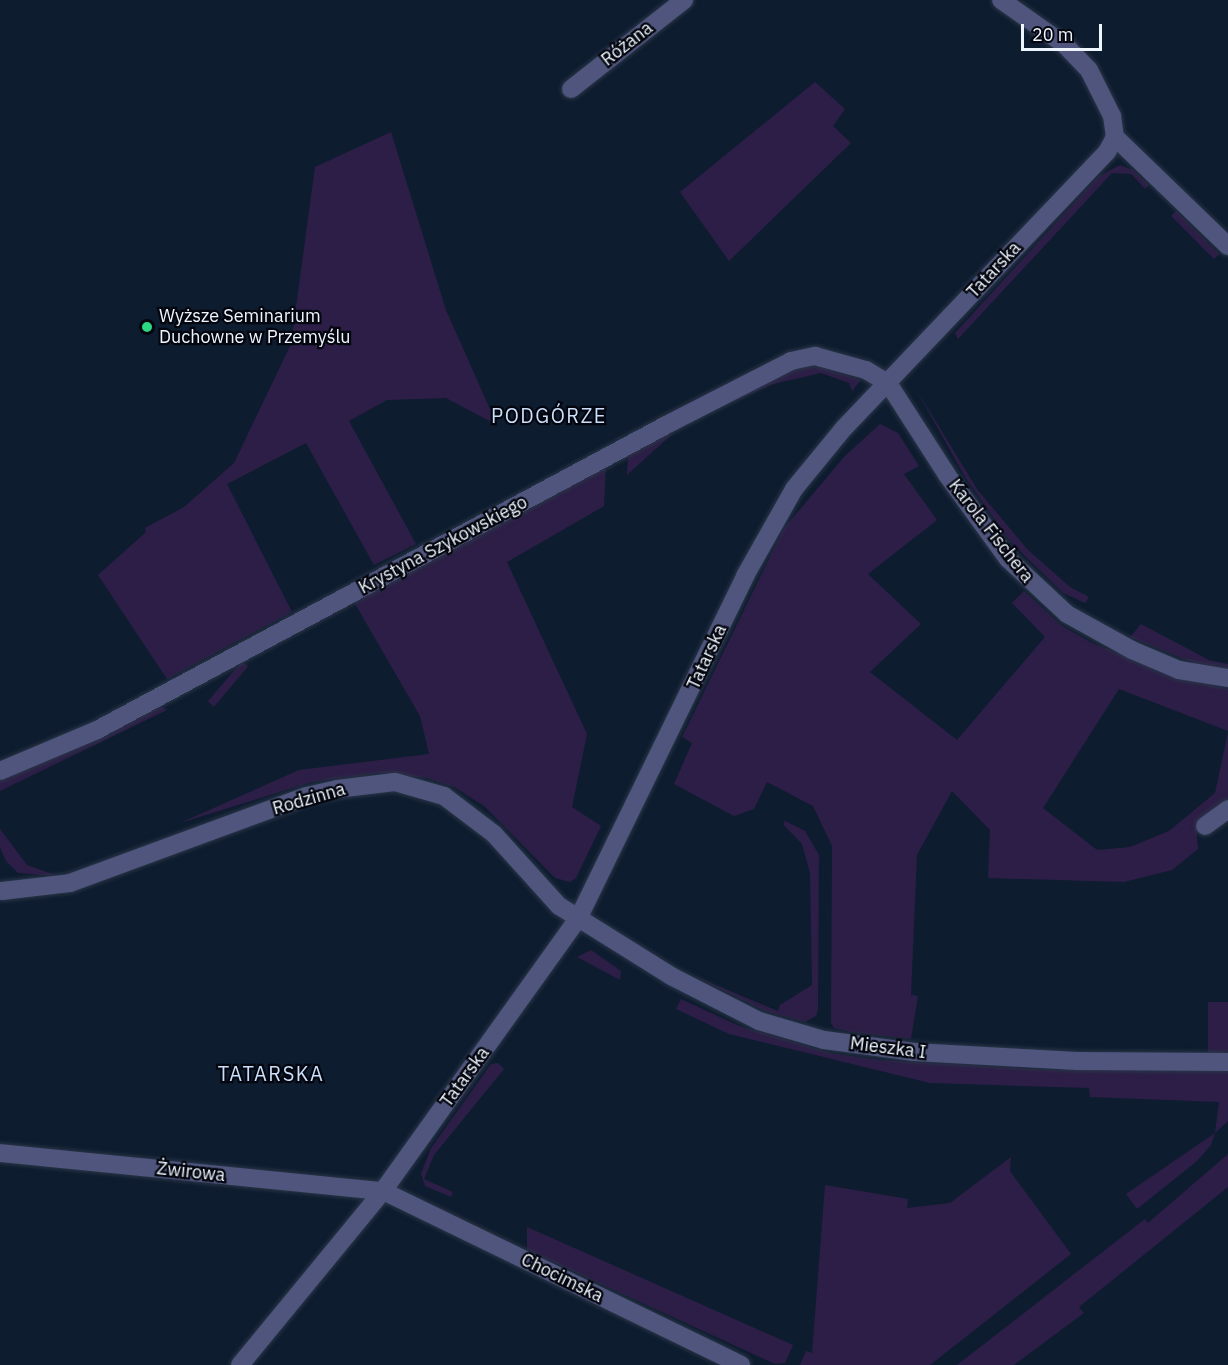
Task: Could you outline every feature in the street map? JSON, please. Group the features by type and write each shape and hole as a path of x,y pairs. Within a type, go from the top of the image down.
{"street":[{"name":"Różana","path":"571,89 684,0"},
{"path":"1001,0 1065,45 1089,70 1112,116 1115,137 1228,246"},
{"name":"Tatarska","path":"240,1365 383,1191 578,919 783,504 844,428 1107,152 1115,137"},
{"name":"Krystyna Szykowskiego","path":"0,771 97,730 791,361 826,357 866,370 888,383"},
{"name":"Karola Fischera","path":"888,383 977,518 1038,590 1067,614 1132,650 1179,670 1228,678"},
{"name":"Rodzinna","path":"1,892 70,883 307,796 337,789 394,782 444,796 494,834 559,906 578,919"},
{"path":"1205,826 1228,809"},
{"name":"Mieszka I","path":"578,919 671,976 759,1021 824,1040 992,1058 1228,1062"},
{"name":"Żwirowa","path":"0,1154 383,1191"},
{"name":"Chocimska","path":"383,1191 741,1365"}],"shaded area":[{"path":"815,82 845,109 833,126 851,143 729,261 680,192"},
{"path":"391,132 446,310 497,425 446,398 387,400 349,421 416,544 374,565 306,443 227,484 292,612 167,679 98,575 146,532 145,528 184,507 234,463 291,344 315,167"},
{"path":"1120,165 1133,170 1149,185 1145,189 1131,174 1112,173 958,339 955,333 1099,176"},
{"path":"1176,211 1219,254 1214,259 1171,216"},
{"path":"814,365 861,380 852,391 849,383 821,373 773,384 729,404 781,374"},
{"path":"916,389 977,489 1027,549 1070,587 1089,597 1085,603 1063,593 1010,541 965,477"},
{"path":"880,424 898,433 919,466 904,474 937,520 868,574 921,624 870,672 957,740 1045,637 1012,603 1024,591 1062,626 1092,643 1173,674 1228,689 1228,731 1119,689 1043,808 1097,850 1130,847 1169,831 1215,793 1228,732 1228,799 1196,824 1198,849 1172,870 1124,882 988,878 990,830 952,791 917,855 911,995 918,996 911,1039 850,1032 834,1028 831,1023 832,846 813,806 767,782 754,809 734,816 674,784 692,743 682,737 784,528 845,456"},
{"path":"678,429 640,463 627,475 628,455"},
{"path":"606,465 604,506 507,562 587,734 572,807 601,826 576,878 570,882 555,878 484,806 454,787 427,778 380,773 312,782 180,823 299,770 429,754 420,716 354,602"},
{"path":"1141,624 1209,660 1228,664 1228,672 1211,670 1130,637"},
{"path":"242,661 248,666 214,707 208,702"},
{"path":"161,706 167,710 0,791 0,780 96,740"},
{"path":"785,821 805,831 819,855 818,1009 816,1016 805,1022 765,1011 692,975 778,1011 780,1005 812,985 810,873 802,844 783,824"},
{"path":"0,829 27,865 58,876 18,873 6,861 0,847"},
{"path":"591,950 621,971 620,980 577,957"},
{"path":"681,999 737,1025 830,1053 880,1060 1050,1070 1228,1070 1228,1121 1215,1133 1219,1102 1090,1097 1089,1088 930,1083 729,1034 676,1009"},
{"path":"1208,1002 1228,1002 1228,1055 1208,1055"},
{"path":"498,1063 504,1069 434,1155 424,1179 453,1192 451,1197 425,1186 421,1174 431,1148 491,1064"},
{"path":"1215,1133 1211,1145 1197,1161 1137,1209 1126,1194"},
{"path":"1228,1154 1228,1187 1079,1307 1084,1313 1014,1365 957,1365 1145,1219 1148,1223"},
{"path":"1011,1157 1010,1171 1071,1254 930,1365 800,1365 806,1351 812,1353 825,1185 908,1199 907,1208 950,1203"},
{"path":"527,1227 793,1345 785,1363 775,1364 527,1250"}],"place":[{"name":"Wyższe Seminarium Duchowne w Przemyślu","path":"147,327"}],"district":[{"name":"PODGÓRZE","path":"549,415"},
{"name":"TATARSKA","path":"271,1073"}]}
